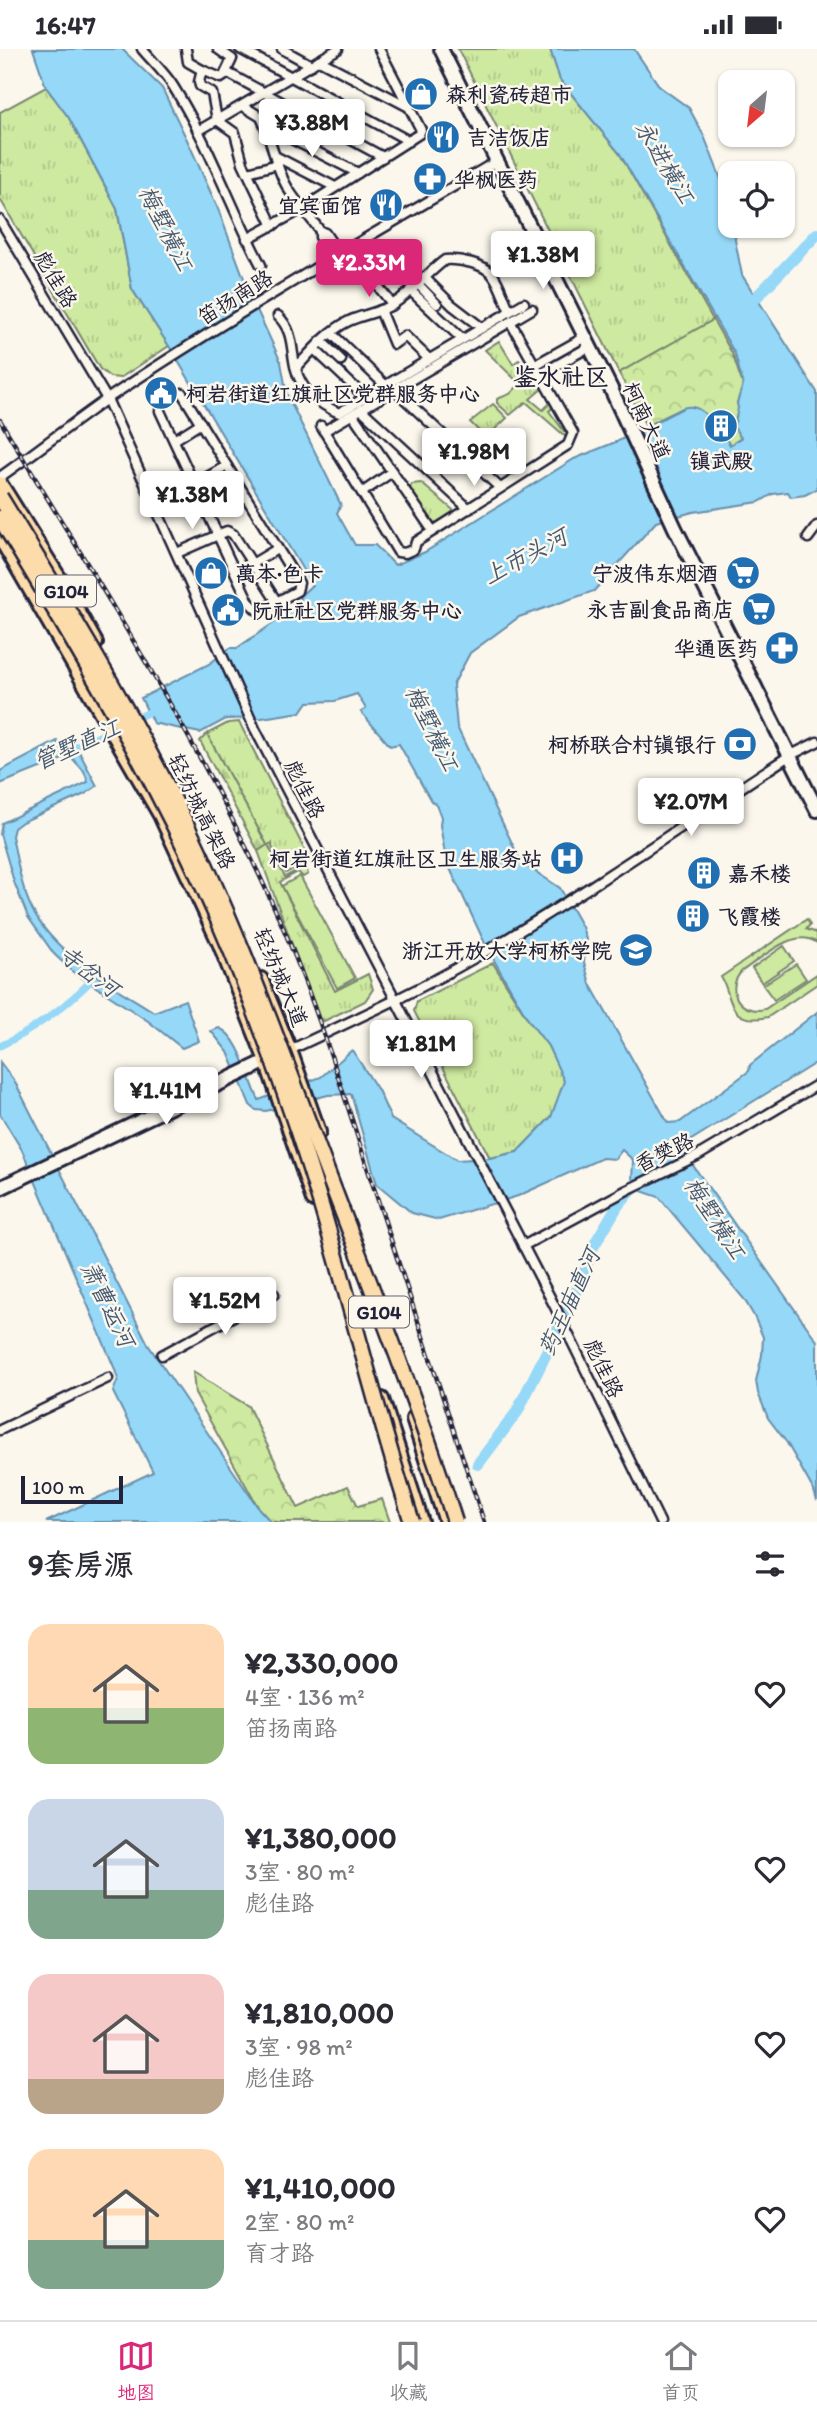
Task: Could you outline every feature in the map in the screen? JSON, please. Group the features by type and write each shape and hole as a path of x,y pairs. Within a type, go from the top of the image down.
{"highway":[{"name":"轻纺城高架路","path":"0,497 66,604 177,806 211,877 246,959 317,1167"},
{"name":"轻纺城高架路","path":"0,518 103,689 178,833 211,904 317,1167"},
{"path":"317,1167 389,1452 412,1522"},
{"path":"317,1167 386,1322 455,1522"}],"main road":[{"name":"柯南大道","path":"441,49 619,406 675,528 817,810"},
{"name":"轻纺城大道","path":"0,483 60,579 172,782 246,943 302,1081 446,1522"},
{"name":"轻纺城大道","path":"0,538 160,814 220,945 266,1061 422,1522"},
{"path":"0,1188 290,1050"}],"street":[{"path":"142,49 172,84 206,144 211,163 261,265"},
{"path":"186,49 188,62 221,78 232,59 218,49"},
{"path":"240,49 409,141"},
{"path":"282,49 409,107"},
{"path":"198,131 338,49"},
{"path":"247,239 273,226 419,134 421,130 379,49"},
{"path":"202,70 200,86 212,93 217,120 235,133 248,172 273,226"},
{"path":"226,72 383,157"},
{"path":"243,106 261,117 266,125 281,176 298,205 320,232 326,233 334,253"},
{"path":"266,125 358,173"},
{"path":"248,172 276,160 335,187"},
{"name":"笛扬南路","path":"0,477 107,399 334,253 351,247 497,161"},
{"name":"彪佳路","path":"0,220 107,399 255,729 509,1218 660,1522"},
{"path":"351,247 357,257 354,263 362,275 369,275 393,305"},
{"path":"296,368 331,333 351,320 393,305 444,260 477,265 493,274 510,311"},
{"path":"425,277 452,305 482,328"},
{"path":"414,287 437,304"},
{"path":"414,287 462,339"},
{"path":"278,316 290,333 301,382 320,404 339,413 524,303"},
{"path":"511,323 573,433 572,440 416,542 414,549 405,553 398,552 323,429 398,393 532,309"},
{"path":"380,310 394,344 405,336 429,359"},
{"path":"331,333 385,385"},
{"path":"321,341 341,360"},
{"path":"535,365 587,342"},
{"path":"541,374 587,342"},
{"path":"314,349 365,397"},
{"path":"160,411 249,602 257,610 297,591 299,583 182,393"},
{"path":"395,405 398,393"},
{"path":"398,393 500,488"},
{"path":"362,410 468,509"},
{"path":"353,415 433,531"},
{"path":"174,440 201,423"},
{"path":"195,484 227,466"},
{"path":"363,492 392,472"},
{"path":"808,538 817,526"},
{"path":"177,553 228,531 233,534 277,602"},
{"path":"252,564 277,549"},
{"path":"290,1050 395,1000 476,957 578,896 789,756 817,742"},
{"name":"香樊路","path":"523,1246 699,1155 817,1085"},
{"path":"162,1355 274,1294"},
{"path":"0,1430 108,1378"}],"green space":[{"path":"458,49 550,49 560,80 620,154 713,320 619,373"},
{"path":"46,87 69,118 117,209 132,289 169,346 120,378 110,377 100,369 0,199 0,112"},
{"path":"713,320 732,353 743,385 734,427 742,438 731,445 718,437 710,425 683,408 646,426 619,373"},
{"path":"499,341 513,364 519,360 521,363 520,373 524,381 531,384 541,383 543,388 530,399 543,410 552,401 555,406 549,411 564,431 568,430 566,437 526,402 510,415 497,403 497,399 510,394 520,384 485,350"},
{"path":"493,404 507,418 486,438 470,422"},
{"path":"421,483 458,514 440,523 430,522 409,489 412,484"},
{"path":"239,722 310,860 300,861 296,868 286,873 272,843 268,845 285,877 306,866 308,874 303,877 298,872 280,882 335,991 368,974 373,989 365,1001 324,1021 319,1018 258,851 267,845 207,734 228,723"},
{"path":"207,734 267,845 258,851 200,741"},
{"path":"300,876 355,978 337,988 282,886"},
{"path":"807,919 810,925 806,929 817,933 817,943 799,938 769,952 742,971 734,986 735,993 742,1005 756,1010 765,1009 817,974 817,984 768,1017 754,1019 738,1013 733,1008 721,977"},
{"path":"784,946 794,961 762,983 752,968"},
{"path":"493,963 548,1046 565,1081 551,1117 517,1152 490,1158 414,1011 417,1001"},
{"path":"796,964 806,979 774,1000 763,985"},
{"path":"193,1372 248,1406 298,1508 348,1486 358,1506 382,1499 390,1522 271,1522 259,1509 195,1394"}],"water":[{"path":"33,49 122,49 162,88 218,209 251,297 281,362 287,395 341,505 337,513 355,545 375,545 395,565 425,552 574,459 618,441 683,408 694,407 703,412 709,417 710,425 718,436 726,439 730,445 741,438 734,427 743,385 735,354 620,154 560,80 550,49 634,49 660,87 689,108 718,172 718,238 735,238 742,275 817,392 817,489 805,495 791,497 788,492 773,494 759,502 693,512 656,522 594,591 519,617 470,653 453,685 457,727 521,862 560,888 582,927 586,939 584,962 590,984 668,1123 680,1122 749,1071 750,1065 817,1012 817,1062 680,1147 817,1341 817,1501 787,1443 768,1418 758,1393 756,1381 763,1337 754,1316 744,1299 659,1197 641,1191 632,1181 633,1160 622,1150 615,1159 602,1158 518,1196 439,1220 412,1213 377,1184 351,1094 328,1095 266,1111 256,1110 250,1105 228,1052 211,1031 219,1028 233,1040 259,1100 321,1077 352,1050 378,1090 391,1119 457,1160 490,1158 517,1152 551,1117 564,1081 548,1046 529,1021 487,948 446,860 441,817 436,804 431,801 399,744 390,746 361,712 366,709 357,694 335,701 308,702 301,712 262,718 226,719 200,733 153,723 141,698 209,664 230,648 237,648 275,622 301,600 299,597 312,585 132,289 117,208 69,118 46,87"},
{"name":"寺岔河","path":"57,741 60,746 74,742 97,786 14,828 12,836 18,864 32,909 42,925 69,955 154,1012 185,1000 199,1041 182,1048 148,1021 73,972 54,954 28,917 0,834 2,823 88,782 84,771 70,756 0,784 0,771"},
{"name":"萧曹运河","path":"0,1062 15,1082 149,1346 259,1509 271,1522 46,1522 153,1472 113,1392 118,1379 114,1367 22,1150 0,1114"}],"waterway":[{"path":"746,308 817,234"},
{"name":"管墅直江","path":"132,720 154,710"},
{"name":"管墅直江","path":"69,750 112,730"},
{"name":"寺岔河","path":"0,1046 50,1016 94,978"},
{"name":"药王庙直河","path":"478,1464 517,1412 575,1295 593,1247 618,1205 637,1183"}],"railway":[{"path":"0,420 179,720 213,782 274,907 326,1040 484,1522"}],"place":[{"name":"森利瓷砖超市","path":"421,94"},
{"name":"吉洁饭店","path":"443,137"},
{"name":"华枫医药","path":"430,179"},
{"name":"宜宾面馆","path":"386,205"},
{"name":"柯岩街道红旗社区党群服务中心","path":"161,393"},
{"name":"镇武殿","path":"721,426"},
{"name":"萬本·色卡","path":"211,573"},
{"name":"宁波伟东烟酒","path":"743,573"},
{"name":"永吉副食品商店","path":"759,609"},
{"name":"阮社社区党群服务中心","path":"228,610"},
{"name":"华通医药","path":"782,648"},
{"name":"柯桥联合村镇银行","path":"740,744"},
{"name":"柯岩街道红旗社区卫生服务站","path":"567,858"},
{"name":"嘉禾楼","path":"704,873"},
{"name":"飞霞楼","path":"693,916"},
{"name":"浙江开放大学柯桥学院","path":"636,950"}],"district":[{"name":"鉴水社区","path":"561,376"}],"water label":[{"name":"永进横江","path":"665,162"},
{"name":"梅墅横江","path":"166,228"},
{"name":"上市头河","path":"525,556"},
{"name":"梅墅横江","path":"432,728"},
{"name":"梅墅横江","path":"715,1218"}]}
